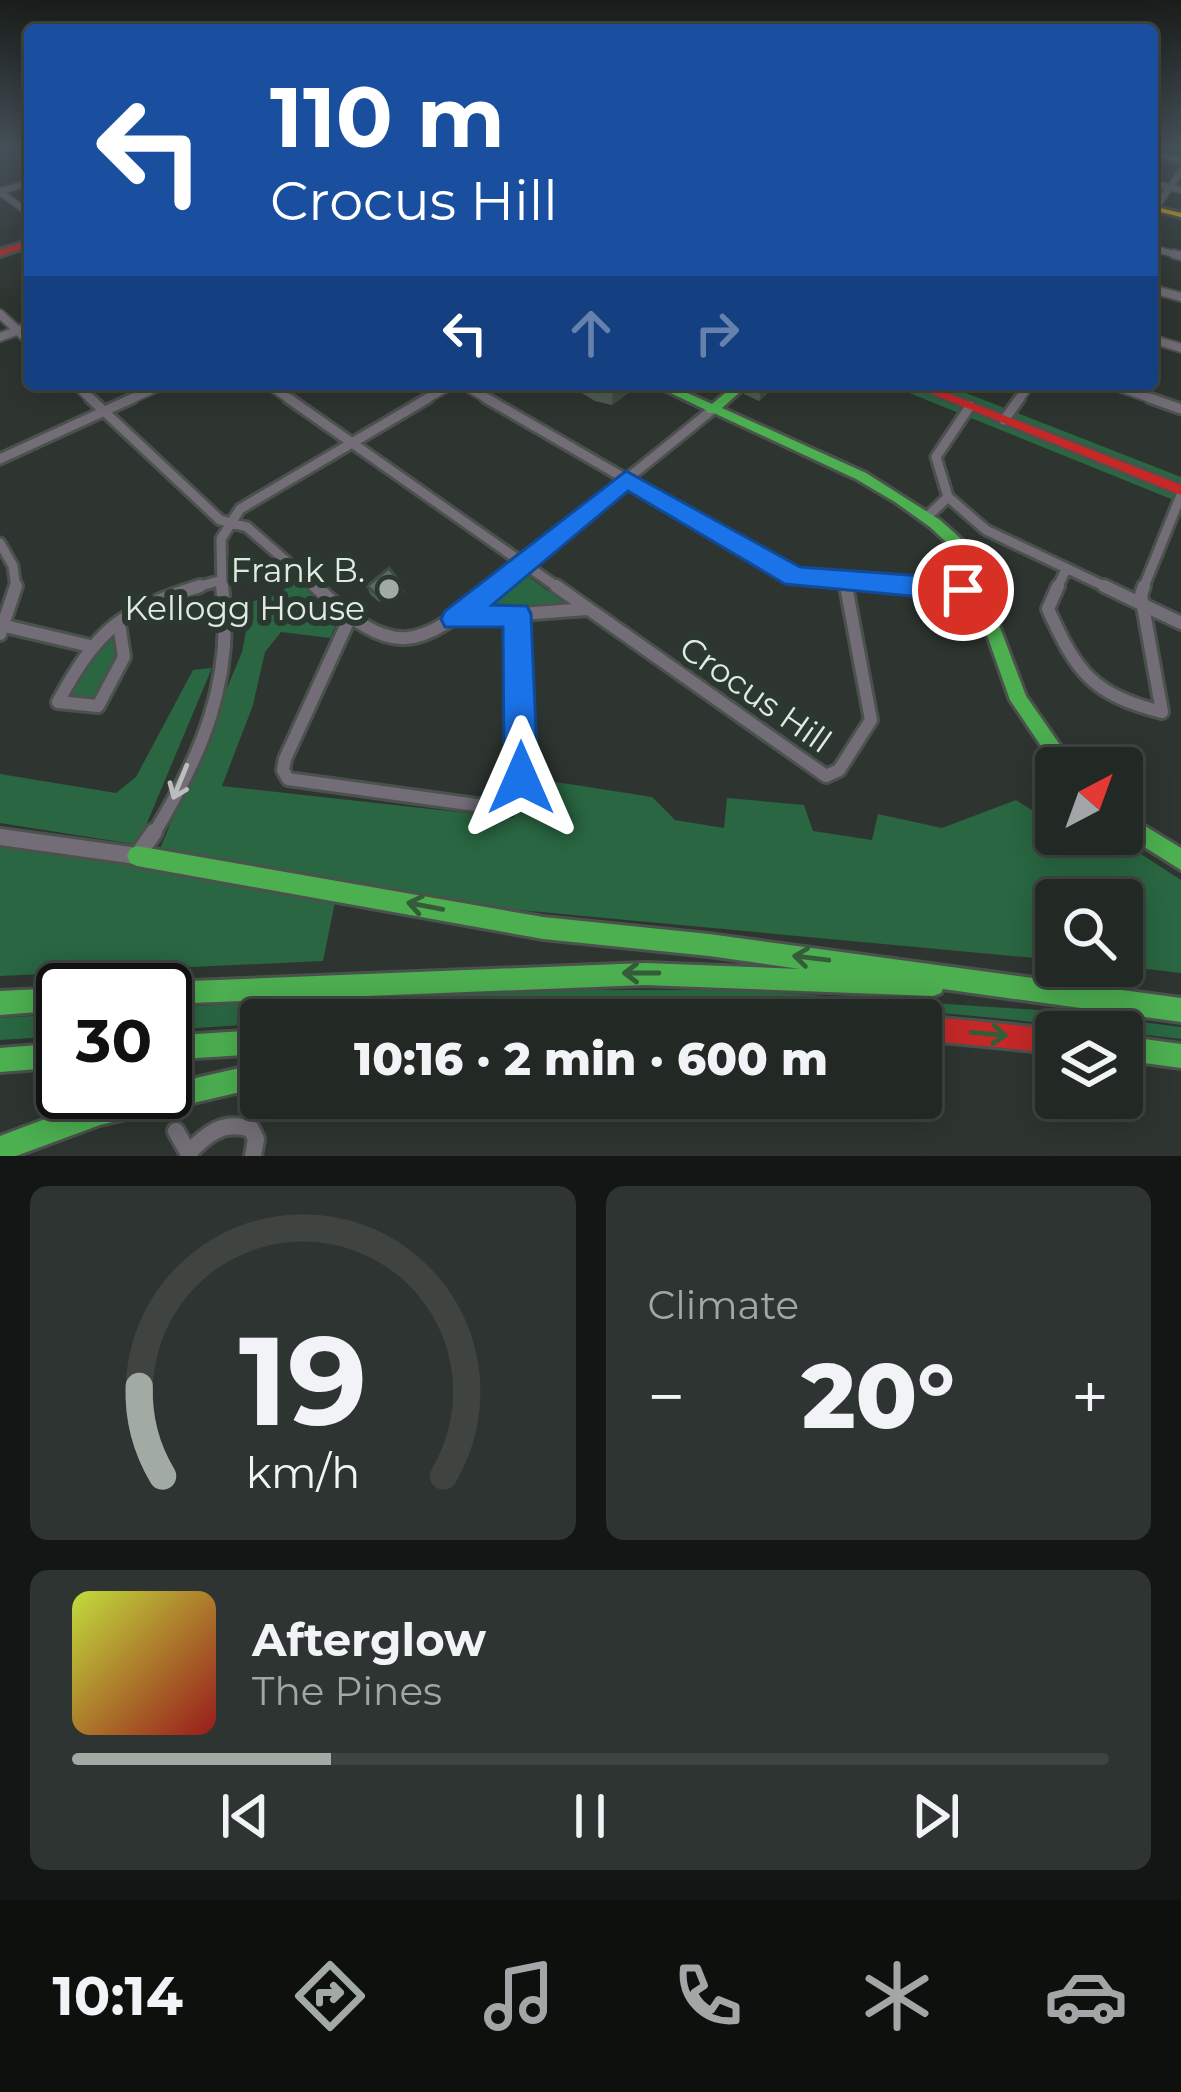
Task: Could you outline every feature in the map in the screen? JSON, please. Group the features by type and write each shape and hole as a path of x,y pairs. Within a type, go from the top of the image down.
{"main road":[{"path":"670,390 929,515 959,542 1019,700 1052,747"},
{"path":"712,410 736,390"},
{"path":"929,390 1181,493"},
{"path":"1143,836 1181,860"},
{"path":"137,856 543,928 709,944 1181,1010"},
{"path":"192,991 632,973 888,982 1135,1004"},
{"path":"0,1003 36,1001"},
{"path":"942,1030 1035,1039"},
{"path":"192,1046 240,1043"},
{"path":"1143,1051 1181,1056"},
{"path":"0,1060 36,1057"},
{"path":"0,1149 140,1101 240,1080"}],"street":[{"path":"0,314 24,336"},
{"path":"0,337 24,328"},
{"path":"81,390 227,523 248,528 380,638 400,643 434,635 712,410"},
{"path":"0,459 151,390"},
{"path":"276,390 587,609"},
{"path":"0,837 137,856 165,818 213,703 229,638 217,544 227,523 240,509 442,390"},
{"path":"472,390 795,577 979,591"},
{"path":"1004,420 1026,390"},
{"path":"1127,390 1181,409"},
{"path":"970,406 936,457 948,497 986,530 1181,623"},
{"path":"1066,568 1048,608 1079,674 1114,698 1162,712 1140,604 1181,493"},
{"path":"929,515 948,497"},
{"path":"0,543 12,560 18,583 2,630 90,646"},
{"path":"118,624 123,630 123,671 98,706 58,702 90,646 118,624 222,580"},
{"name":"Crocus Hill","path":"587,609 820,773 832,776 871,720 845,582"},
{"path":"455,619 587,609"},
{"path":"351,615 286,759 283,770 288,779 483,806 509,796 521,778 517,614"},
{"path":"176,1131 189,1154 218,1126 251,1129 256,1139 253,1156"}],"green space":[{"path":"902,390 958,390 1181,477 1181,503"},
{"path":"525,574 570,607 480,612"},
{"path":"297,581 339,618 330,638 281,632 265,652 253,705 222,786 513,818 543,780 652,797 675,820 724,828 727,798 804,805 813,831 872,840 878,814 942,828 1016,800 1035,812 1035,855 1142,855 1181,880 1181,973 1143,968 1143,879 1035,879 1035,958 519,910 159,851 242,652 246,631 242,604 274,596"},
{"path":"117,631 116,661 106,686 91,700 72,697 69,692 95,647"},
{"path":"212,668 142,835 133,844 0,823 0,774 116,793 136,777 193,670"},
{"path":"0,845 336,897 323,961 192,967 192,963 36,963 36,974 0,976"},
{"path":"462,990 737,990 872,999 314,999"},
{"path":"240,1003 240,1025 192,1028 192,1006"},
{"path":"942,1004 1053,1011 1035,1011 1035,1022 942,1014"},
{"path":"36,1016 36,1038 0,1040 0,1018"},
{"path":"1143,1022 1181,1027 1181,1039 1143,1035"}],"building":[{"path":"389,568 401,584 376,594 367,586"}],"traffic: fast":[{"path":"672,390 861,476 935,523 964,550 1019,700 1052,747"},
{"path":"712,410 736,390"},
{"path":"1143,836 1181,860"},
{"path":"137,856 543,928 709,945 1181,1010"},
{"path":"192,992 645,974 933,985"},
{"path":"0,1003 36,1001"},
{"path":"192,1046 240,1043"},
{"path":"1143,1051 1181,1056"},
{"path":"0,1060 36,1057"},
{"path":"0,1149 100,1112 240,1080"}],"traffic: slow":[{"path":"1158,209 1181,215"}],"traffic: jam":[{"path":"0,253 24,245"},
{"path":"929,390 1181,490"},
{"path":"942,1030 1035,1039"}],"place":[{"name":"Frank B. Kellogg House","path":"389,589"}],"route":[{"path":"521,778 517,614 455,619 626,479 795,577 963,590"}]}
